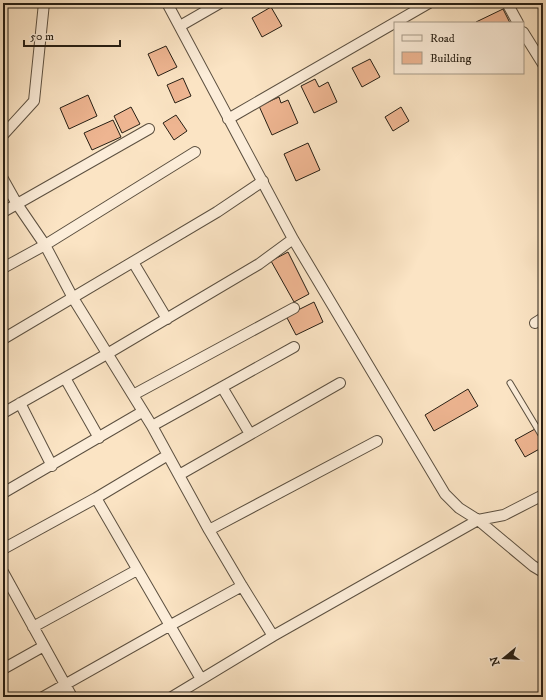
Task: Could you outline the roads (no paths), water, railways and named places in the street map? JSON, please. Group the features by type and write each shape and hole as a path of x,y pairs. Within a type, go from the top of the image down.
{"street":[{"path":"3,135 34,101 44,3"},
{"path":"167,3 293,239 445,494 458,508 478,520 533,566 543,572"},
{"path":"180,26 220,3"},
{"path":"396,22 429,3"},
{"path":"507,3 517,22"},
{"path":"228,119 394,23"},
{"path":"524,34 543,64"},
{"path":"3,212 149,130"},
{"path":"3,268 45,245 194,152"},
{"path":"3,179 17,204 45,245 73,298 152,426 209,530 274,636"},
{"path":"3,339 217,212 263,181"},
{"path":"3,413 107,354 259,264 293,239"},
{"path":"134,262 167,318"},
{"path":"133,395 294,308"},
{"path":"152,426 294,346"},
{"path":"64,378 99,438"},
{"path":"179,475 340,382"},
{"path":"222,387 250,434"},
{"path":"20,403 52,466"},
{"path":"3,493 52,466 142,412"},
{"path":"209,530 377,441"},
{"path":"3,549 96,498 168,455"},
{"path":"172,697 274,636 478,520 504,515 543,495"},
{"path":"96,498 201,679"},
{"path":"33,627 137,570"},
{"path":"4,575 72,697"},
{"path":"43,697 242,586"},
{"path":"3,669 44,646"}],"lane":[{"path":"510,383 543,438"}]}
